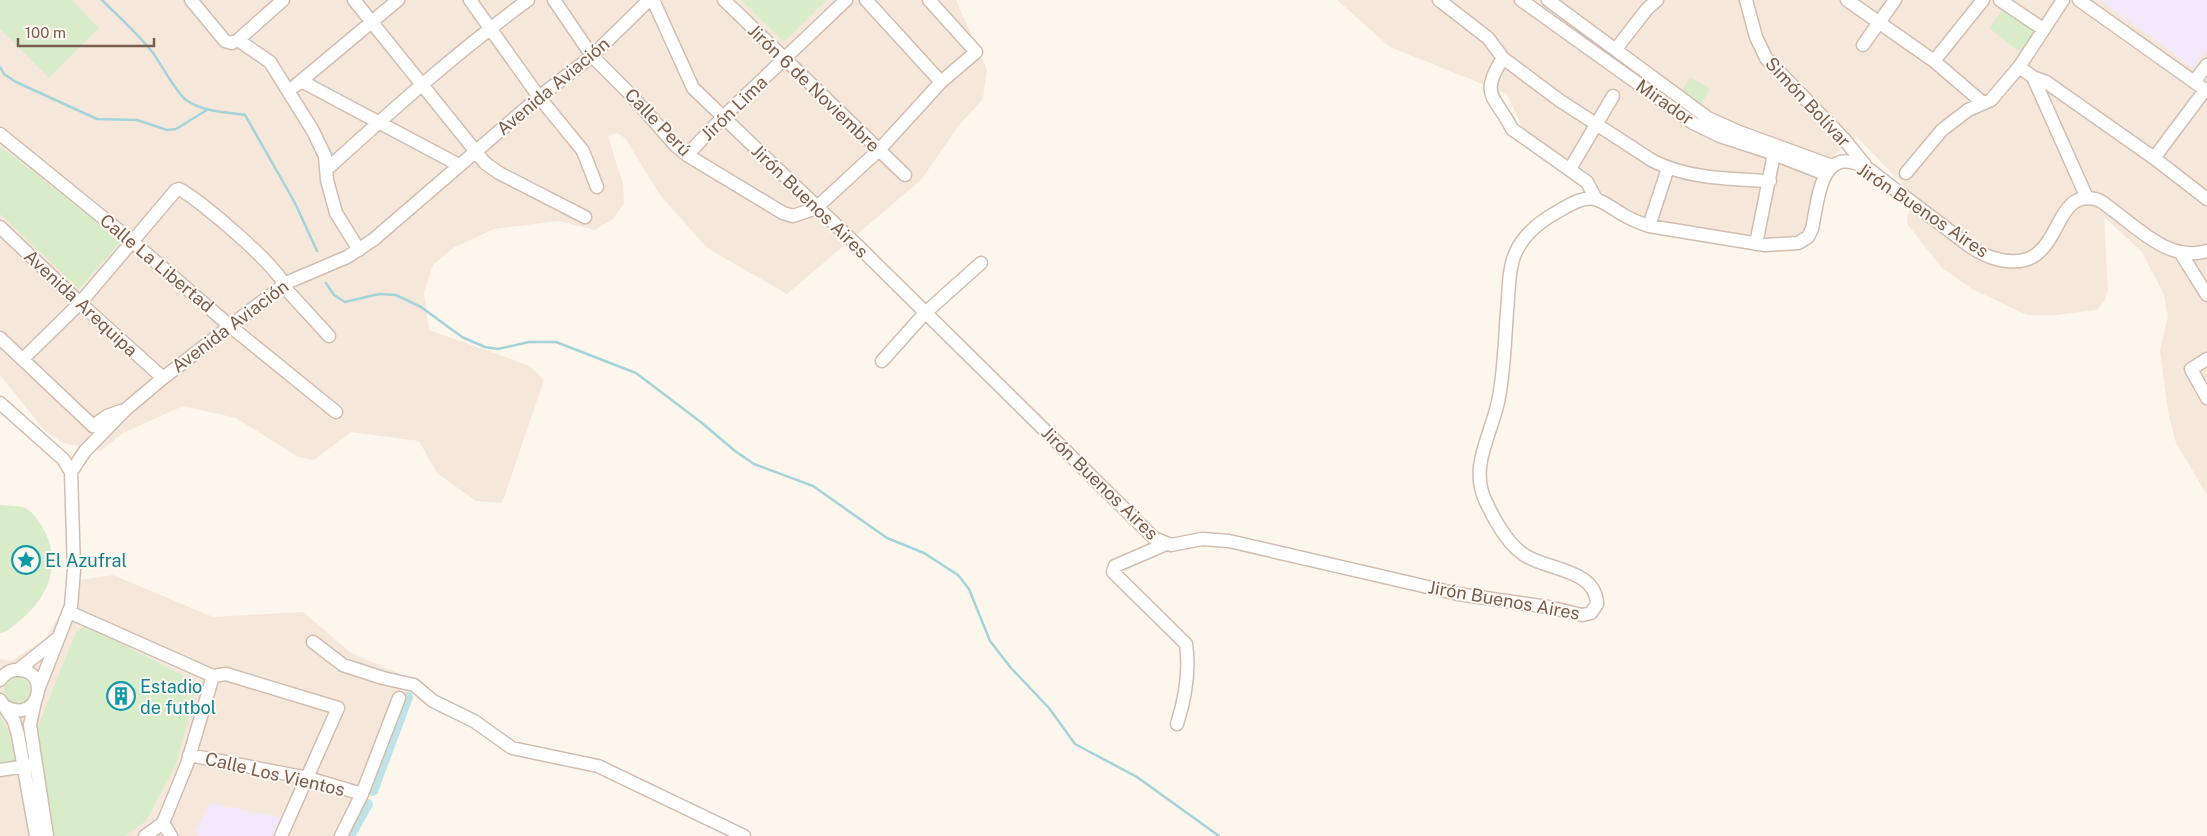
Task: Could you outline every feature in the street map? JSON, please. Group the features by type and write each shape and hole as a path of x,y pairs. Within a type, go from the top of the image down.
{"street":[{"path":"191,0 225,41 232,43 238,40 283,0"},
{"path":"354,0 485,163 499,173 586,217"},
{"path":"289,90 398,0"},
{"path":"470,0 539,97 582,151 597,188"},
{"path":"326,170 489,28 528,0"},
{"name":"Calle Perú","path":"554,0 592,56 631,95 676,146 687,155 788,216 816,208"},
{"name":"Avenida Aviación","path":"71,472 85,451 126,410 163,378 286,282 347,257 359,250 539,97 592,56 648,0"},
{"name":"Jirón Buenos Aires","path":"653,0 694,88 1151,536 1166,544 1202,539 1229,541 1458,594 1548,607 1582,615 1591,613 1597,604 1596,598 1584,581 1565,570 1528,558 1517,549 1486,502 1480,489 1478,474 1481,457 1500,397 1510,277 1515,254 1529,233 1544,220 1580,200 1596,199"},
{"name":"Jirón 6 de Noviembre","path":"724,0 905,175"},
{"name":"Jirón Lima","path":"687,155 723,117 846,0"},
{"path":"866,0 941,82"},
{"path":"816,208 879,150 941,82 976,52 929,0"},
{"path":"1439,0 1488,38 1503,58 1559,100 1668,168 1686,174 1770,181"},
{"name":"Mirador","path":"1520,0 1687,119 1720,136 1774,150 1829,170"},
{"name":"Mirador","path":"1548,0 1708,118 1774,150"},
{"path":"1616,50 1647,9 1657,0"},
{"name":"Simón Bolívar","path":"1746,0 1756,37 1766,58 1844,139 1870,170"},
{"path":"1847,0 1934,61 1983,103"},
{"path":"1862,45 1895,0"},
{"path":"1934,61 1983,0"},
{"path":"2000,0 2043,29"},
{"path":"1906,173 1942,130 1968,110 1991,100 2019,66 2064,0"},
{"path":"2079,0 2206,90 2154,158"},
{"path":"238,40 270,62 289,90 325,156 330,194 336,213 359,250"},
{"path":"1503,58 1490,85 1490,95 1494,104 1506,117 1512,129 1587,182 1596,199 1632,220 1649,226 1756,244 1786,245 1798,243 1808,237 1812,229 1829,170"},
{"path":"2194,82 2207,65"},
{"path":"2019,66 2033,77 2046,82 2154,158 2207,199"},
{"path":"2033,77 2088,198 2099,200 2152,239 2169,249 2197,253 2207,251"},
{"path":"301,81 459,165"},
{"path":"1570,169 1613,96"},
{"name":"Calle La Libertad","path":"0,134 133,242 230,326 336,412"},
{"path":"1756,244 1770,181 1769,174 1774,150"},
{"name":"Jirón Buenos Aires","path":"1829,170 1844,161 1852,161 1870,170 1973,248 1991,257 2003,260 2025,260 2039,254 2067,209 2075,202 2088,198"},
{"path":"1649,226 1668,168"},
{"path":"23,359 80,303 176,190 182,190 234,232 286,282 286,289 329,336"},
{"name":"Avenida Arequipa","path":"0,227 163,378"},
{"path":"2180,252 2207,295"},
{"path":"882,361 925,314 981,263"},
{"path":"0,338 93,426 107,416 126,410"},
{"path":"2207,359 2191,369 2207,398"},
{"path":"0,403 63,459 71,472 74,570 69,612 36,696 30,725 30,766 36,836"},
{"path":"1166,544 1115,566 1113,572 1186,644 1189,660 1183,706 1177,724"},
{"path":"69,612 212,681"},
{"path":"6,674 60,636"},
{"path":"313,642 343,665 383,678 414,685 433,701 474,721 512,748 598,766 744,836"},
{"path":"3,703 18,710 24,709 36,696 34,678 24,670 6,674"},
{"path":"145,836 163,823 189,755 212,681 226,674 338,708 281,836"},
{"path":"341,836 362,794 399,698"},
{"path":"3,703 14,721 30,766 47,836"},
{"name":"Calle Los Vientos","path":"189,755 308,778 362,794"},
{"path":"0,770 30,766"},
{"path":"163,823 171,836"}],"shaded area":[{"path":"0,0 956,0 987,70 983,99 959,125 921,180 787,294 707,248 660,195 625,138 617,133 608,136 623,184 624,203 613,219 595,230 559,221 494,229 453,248 433,265 424,293 429,330 530,366 544,380 502,503 476,501 437,473 419,441 351,432 314,460 298,457 236,418 183,406 123,433 101,451 63,443 45,431 0,375"},
{"path":"1337,0 2207,0 2207,495 2176,443 2168,412 2160,350 2168,317 2164,295 2142,252 2104,217 2108,290 2105,300 2097,310 2056,315 2027,315 1972,289 1942,268 1908,225 1907,220 1912,194 1857,137 1829,159 1805,232 1797,237 1777,241 1645,221 1608,200 1589,179 1523,129 1507,94 1390,47"},
{"path":"2100,0 2207,0 2207,50 2193,68"},
{"path":"113,575 213,617 303,612 351,653 412,679 370,792 346,836 0,836 0,659 11,661 45,639 81,580"},
{"path":"210,803 283,818 274,836 198,836 195,831"}],"green space":[{"path":"0,0 72,0 99,28 49,78 0,29"},
{"path":"741,0 827,0 784,42"},
{"path":"2004,8 2036,31 2020,52 1989,28"},
{"path":"1690,77 1710,89 1701,104 1681,92"},
{"path":"0,146 121,241 79,289 0,214"},
{"name":"El Azufral","path":"0,505 27,509 39,521 49,542 52,567 49,580 38,602 12,627 0,633"},
{"path":"87,626 198,683 176,765 146,821 125,836 53,836 36,731 76,632"},
{"path":"17,677 26,681 30,690 26,699 17,703 8,699 4,690 8,681"},
{"path":"0,716 9,732 16,763 0,764"}],"waterway":[{"path":"102,0 147,46 182,97 200,107 245,115 295,203 317,251"},
{"path":"0,67 4,74 16,82 97,119 137,120 167,130 176,129 207,110"},
{"path":"326,283 334,295 345,302 379,294 396,295 421,307 462,337 485,347 498,349 529,342 556,342 636,373 754,464 813,486 887,538 924,553 958,575 969,589 990,641 1011,668 1049,708 1075,744 1137,777 1219,836"},
{"path":"373,791 408,697"},
{"path":"350,836 368,804"}],"place":[{"name":"El Azufral","path":"26,560"},
{"name":"Estadio de futbol","path":"121,696"}]}
